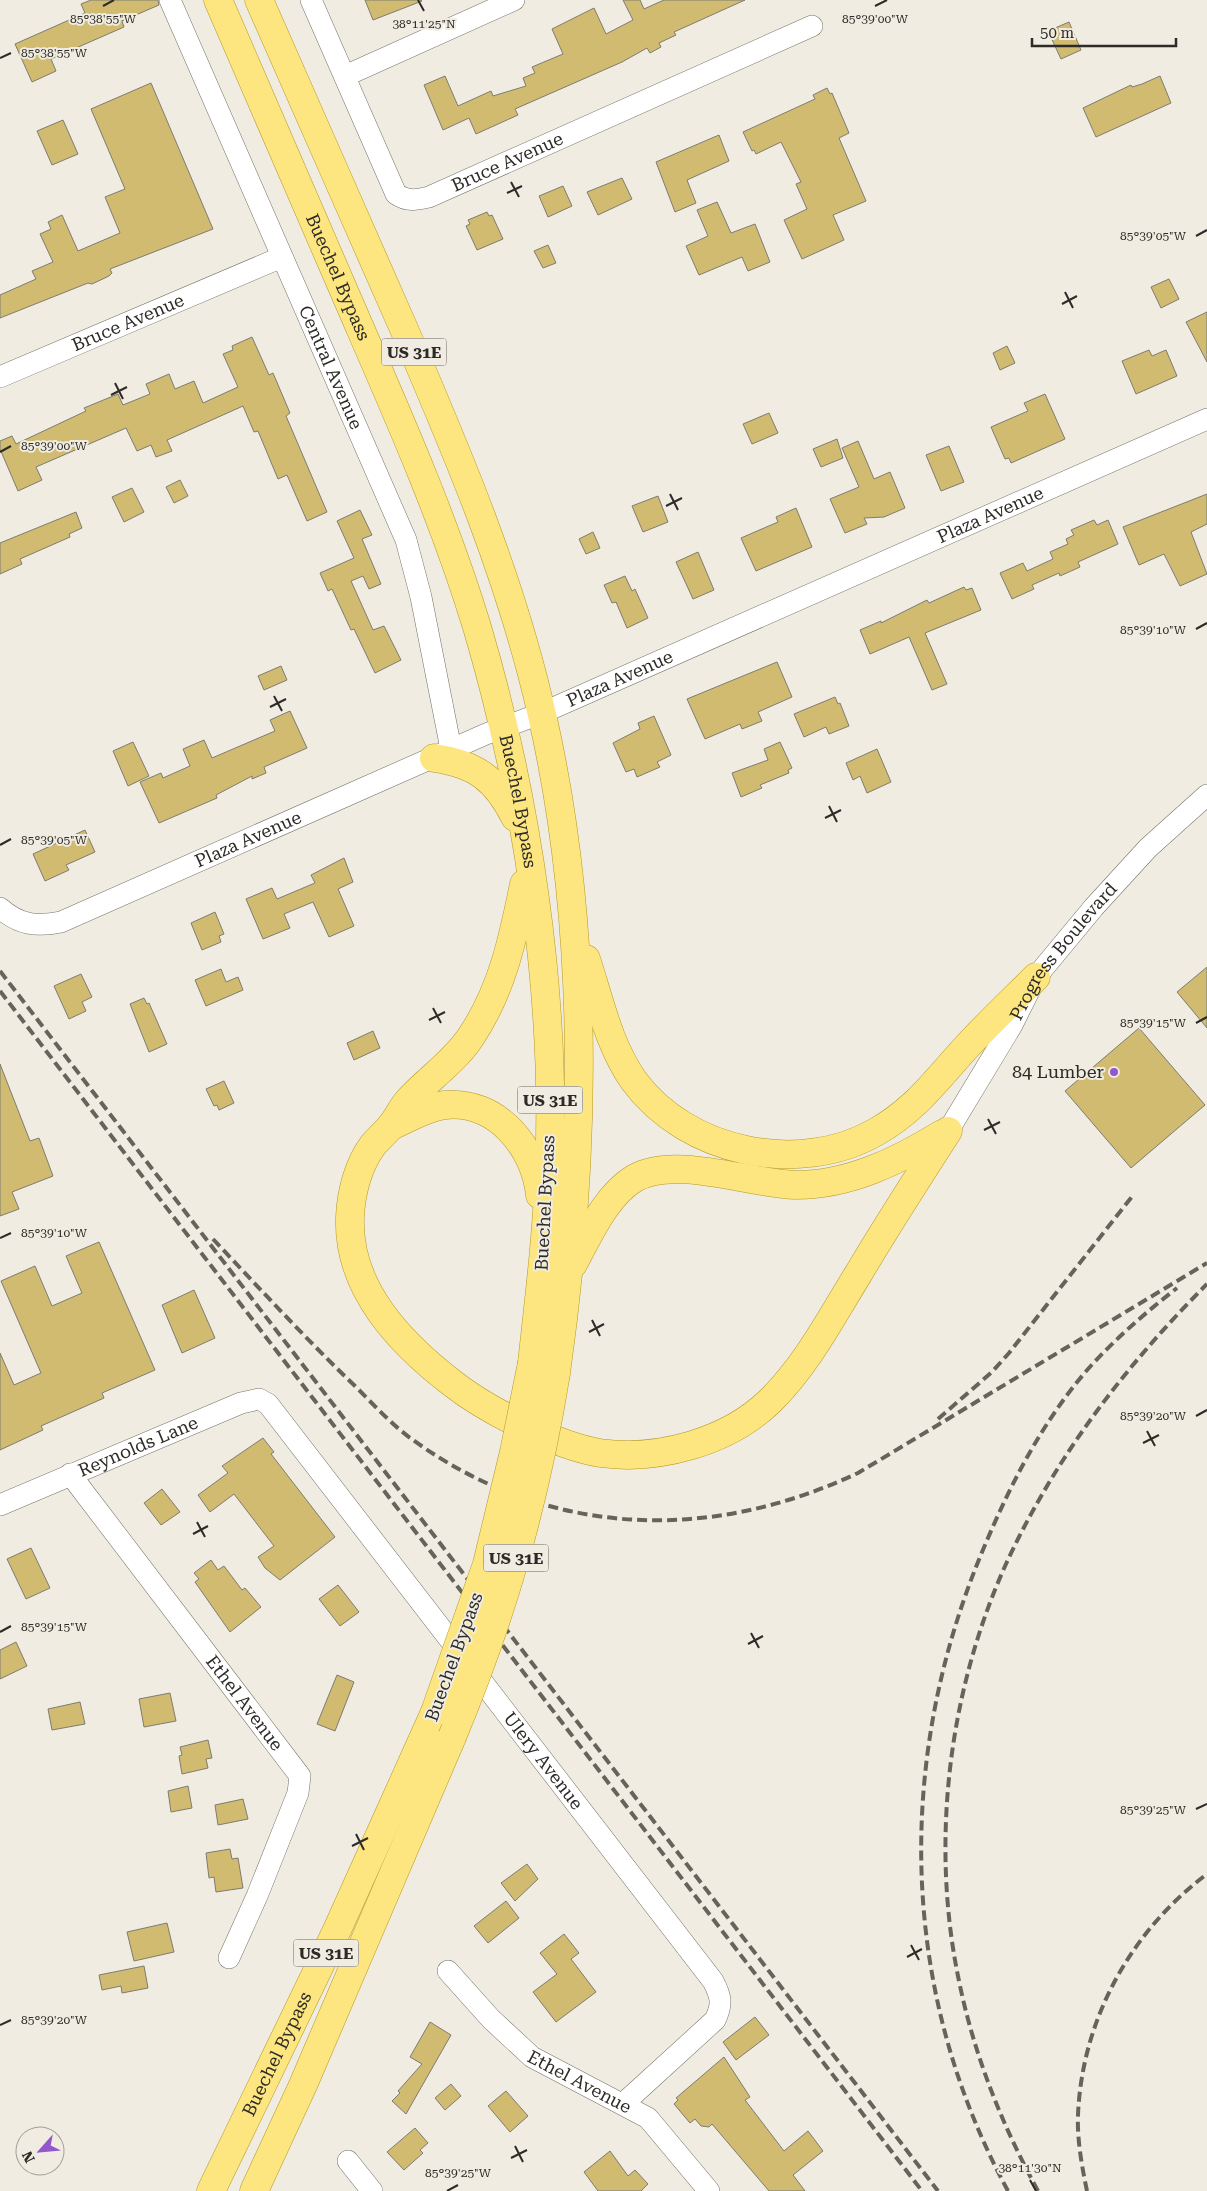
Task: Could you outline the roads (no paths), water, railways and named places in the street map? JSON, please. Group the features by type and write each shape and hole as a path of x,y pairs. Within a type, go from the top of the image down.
{"main road":[{"name":"Buechel Bypass","path":"218,0 433,498 476,626 502,729 527,849 543,979 547,1034 549,1170 544,1245 544,1368 536,1481 519,1548 486,1654 330,2023 254,2191"},
{"name":"Buechel Bypass","path":"211,2191 345,1912 435,1712 487,1564 514,1452 544,1368 570,1268 575,1198 580,1047 575,925 563,826 542,713 504,581 470,486 259,0"},
{"path":"442,754 488,777 506,799 527,849 509,955 486,1013 454,1059 407,1102 391,1126 372,1146 363,1161 350,1215 354,1251 366,1289 376,1308 414,1352 442,1376 473,1397 538,1432 575,1446 616,1454 664,1451 688,1446 739,1425 772,1399 812,1348 948,1131"},
{"path":"575,925 606,1027 619,1056 635,1082 668,1115 703,1136 751,1151 802,1155 854,1142 876,1132 919,1101 973,1039 1036,977"},
{"path":"391,1126 434,1108 451,1105 480,1109 499,1120 519,1141 533,1165 539,1187 544,1245"},
{"path":"570,1268 613,1199 623,1187 645,1173 656,1170 681,1169 780,1184 819,1183 860,1174 879,1167 900,1158 948,1131"}],"street":[{"name":"Central Avenue","path":"170,0 406,540 422,597 442,754"},
{"name":"Bruce Avenue","path":"311,0 396,194 404,200 429,197 812,26"},
{"path":"345,76 514,0"},
{"name":"Bruce Avenue","path":"0,377 282,257"},
{"name":"Plaza Avenue","path":"0,908 18,921 30,925 41,926 61,922 442,754 542,713 1207,419"},
{"name":"Progress Boulevard","path":"948,1131 1012,1025 1036,977 1094,907 1148,848 1207,795"},
{"name":"Reynolds Lane","path":"0,1505 240,1403 259,1399 273,1411"},
{"name":"Ulery Avenue","path":"273,1411 707,1973 720,1995 720,2010 715,2020 624,2103"},
{"name":"Ethel Avenue","path":"70,1474 300,1776 301,1782 294,1802 229,1958"},
{"name":"Ethel Avenue","path":"448,1971 491,2019 532,2057 564,2075 624,2103 648,2118 709,2191"},
{"path":"348,2161 372,2191"}],"railway":[{"path":"0,971 938,2191"},
{"path":"0,991 922,2191"},
{"path":"938,1419 992,1372 1009,1353 1134,1194"},
{"path":"213,1239 283,1314 383,1414 413,1440 465,1472 519,1496 574,1512 631,1520 688,1519 745,1511 802,1496 858,1473 1207,1263"},
{"path":"1038,2191 1001,2115 981,2063 965,2009 950,1925 946,1868 946,1811 952,1754 962,1697 977,1642 996,1588 1019,1537 1058,1468 1127,1372 1207,1284"},
{"path":"1008,2191 972,2114 945,2034 929,1953 922,1871 924,1789 935,1706 956,1625 985,1545 1006,1498 1030,1452 1057,1409 1088,1369 1109,1347 1177,1288"},
{"path":"1087,2191 1079,2144 1078,2115 1082,2079 1089,2045 1101,2012 1116,1980 1134,1950 1155,1922 1207,1874"}],"place":[{"name":"84 Lumber","path":"1114,1072"}]}
